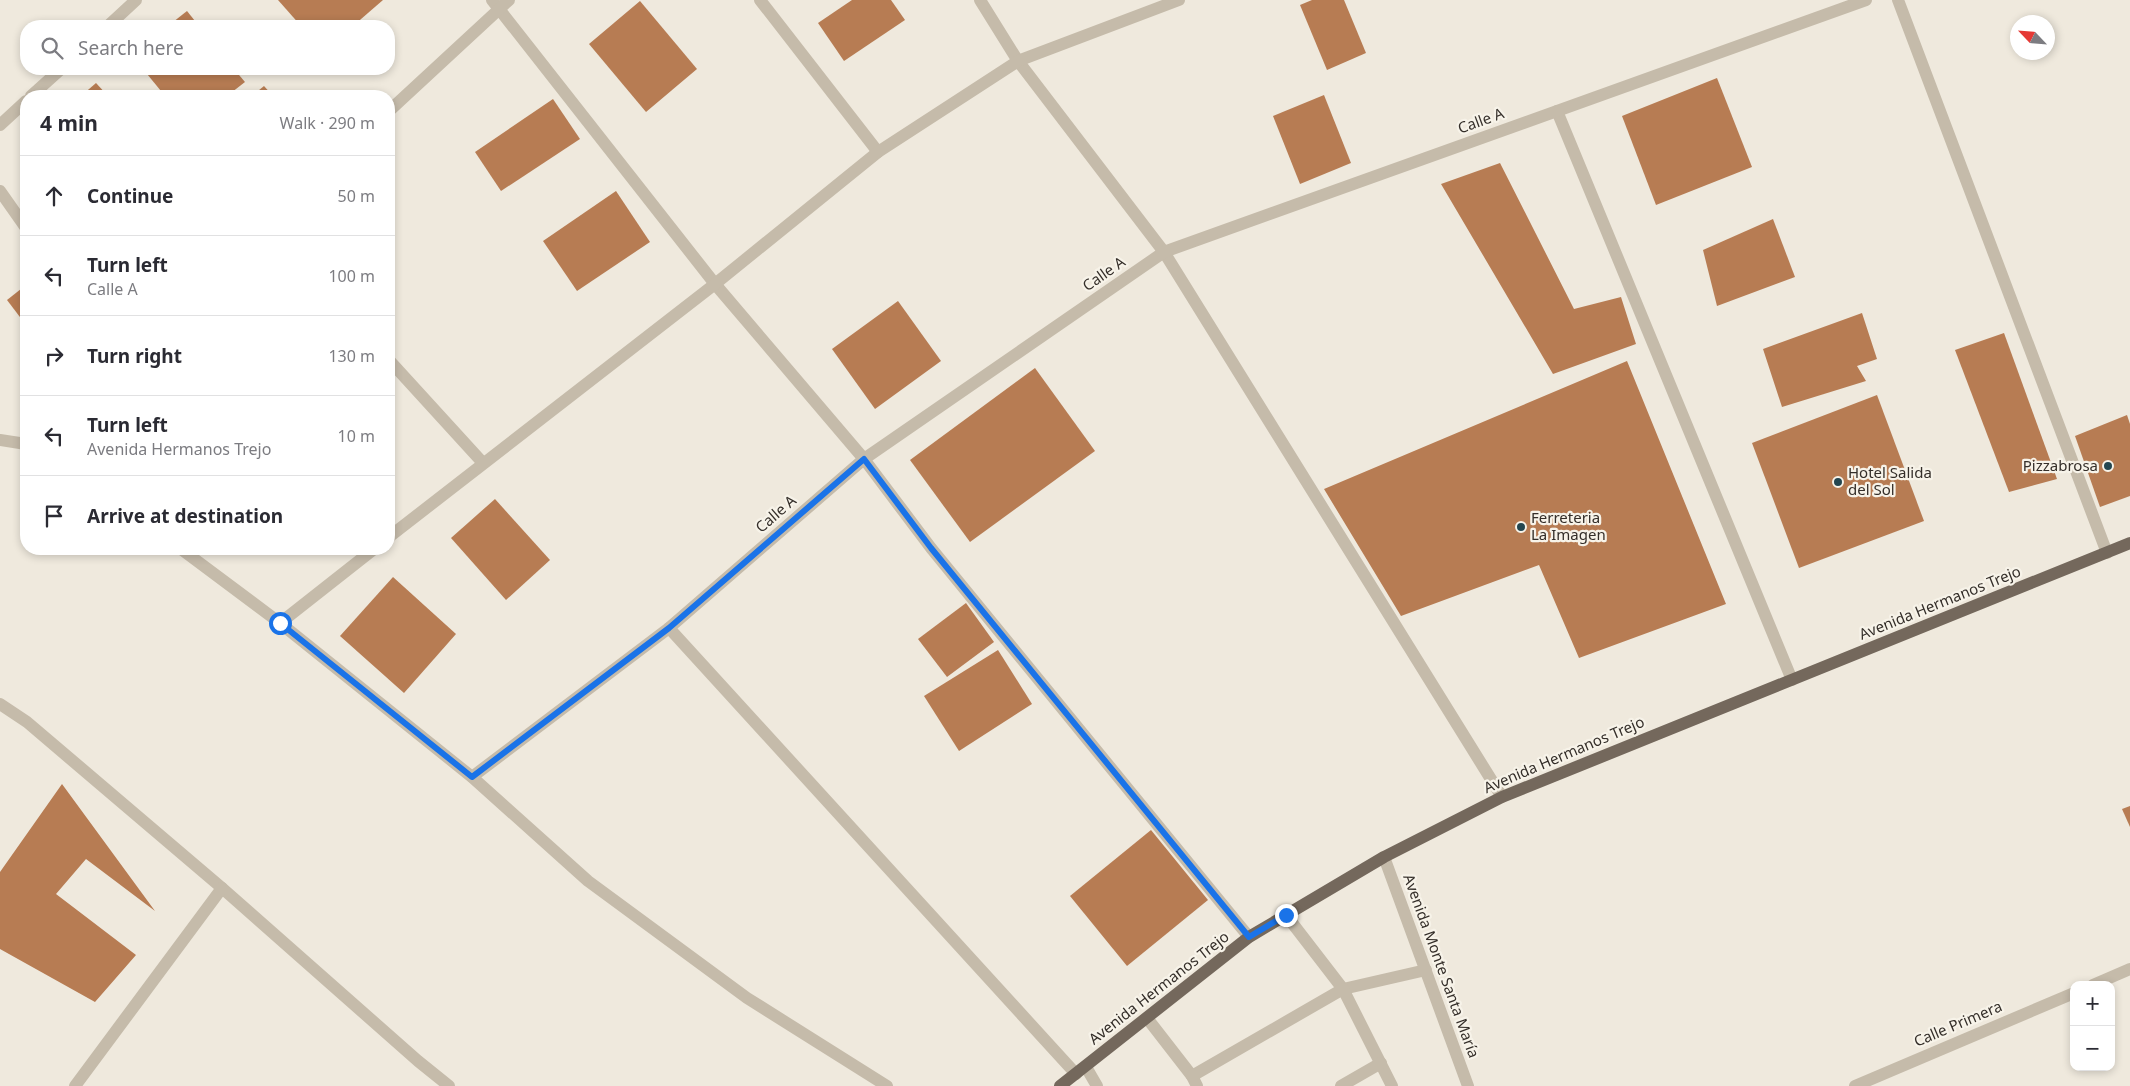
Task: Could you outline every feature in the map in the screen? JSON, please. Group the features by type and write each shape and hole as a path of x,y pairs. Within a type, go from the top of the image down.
{"main road":[{"name":"Avenida Hermanos Trejo","path":"1060,1086 1249,937 1384,856 1502,797 2130,543"}],"street":[{"path":"114,20 136,0"},
{"path":"760,0 878,152"},
{"path":"980,0 1018,61 1164,252 1502,797"},
{"path":"395,532 715,284 878,152 1018,61 1179,0"},
{"name":"Calle A","path":"472,777 669,628 864,459 1164,252 1866,0"},
{"path":"1898,0 2107,552"},
{"path":"395,105 501,3 715,284 864,459 931,548 1249,937"},
{"path":"38,90 54,75"},
{"path":"0,124 20,106"},
{"path":"1557,111 1792,680"},
{"path":"0,191 20,219"},
{"path":"395,367 483,463"},
{"path":"0,440 20,442"},
{"path":"188,555 280,623 472,777 596,886 747,998 887,1086"},
{"path":"280,623 366,555"},
{"path":"669,628 1097,1086"},
{"path":"0,704 27,722 222,888 418,1061 449,1086"},
{"name":"Avenida Monte Santa María","path":"1384,856 1468,1086"},
{"path":"75,1086 222,888"},
{"path":"1286,915 1343,989 1392,1086"},
{"path":"2102,981 2130,969"},
{"path":"1147,1018 1194,1081 1343,989 1426,970"},
{"name":"Calle Primera","path":"1855,1086 2070,995"},
{"path":"1341,1086 1382,1063"}],"building":[{"path":"278,0 383,0 360,20 296,20"},
{"path":"852,0 891,0 905,20 844,61 818,23"},
{"path":"1312,0 1344,0 1366,53 1327,70 1300,5"},
{"path":"640,1 697,69 646,112 589,44"},
{"path":"187,11 194,20 176,20"},
{"path":"148,75 239,75 245,82 235,90 160,90"},
{"path":"1717,78 1752,167 1656,205 1622,116"},
{"path":"96,83 102,90 88,90"},
{"path":"264,86 268,90 259,90"},
{"path":"1324,95 1351,163 1300,184 1273,116"},
{"path":"553,99 580,139 501,191 475,152"},
{"path":"1500,163 1574,309 1621,297 1636,344 1553,374 1441,184"},
{"path":"616,191 650,242 577,291 543,241"},
{"path":"1773,219 1795,277 1717,306 1703,250"},
{"path":"20,290 20,317 7,300"},
{"path":"898,301 941,361 875,409 832,349"},
{"path":"1862,313 1877,359 1857,366 1866,381 1782,407 1763,349"},
{"path":"2004,333 2057,479 2009,492 1955,350"},
{"name":"Ferreteria La Imagen","path":"1627,361 1726,604 1579,658 1539,565 1401,616 1324,489"},
{"path":"1035,368 1095,451 970,542 910,460"},
{"name":"Hotel Salida del Sol","path":"1877,395 1924,521 1799,568 1752,443"},
{"name":"Pizzabrosa","path":"2127,415 2130,424 2130,496 2100,507 2075,436"},
{"path":"495,499 550,560 506,600 451,538"},
{"path":"393,577 456,634 404,693 340,636"},
{"path":"966,603 994,642 947,677 918,639"},
{"path":"998,650 1032,704 959,751 924,696"},
{"path":"62,784 155,911 86,859 56,894 136,955 95,1002 0,949 0,872"},
{"path":"2130,806 2130,827 2122,809"},
{"path":"1151,830 1208,900 1127,966 1070,896"}],"place":[{"name":"Pizzabrosa","path":"2108,466"},
{"name":"Hotel Salida del Sol","path":"1838,482"},
{"name":"Ferreteria La Imagen","path":"1521,527"}],"route":[{"path":"280,623 472,777 669,628 864,459 931,548 1249,937 1286,915"}]}
